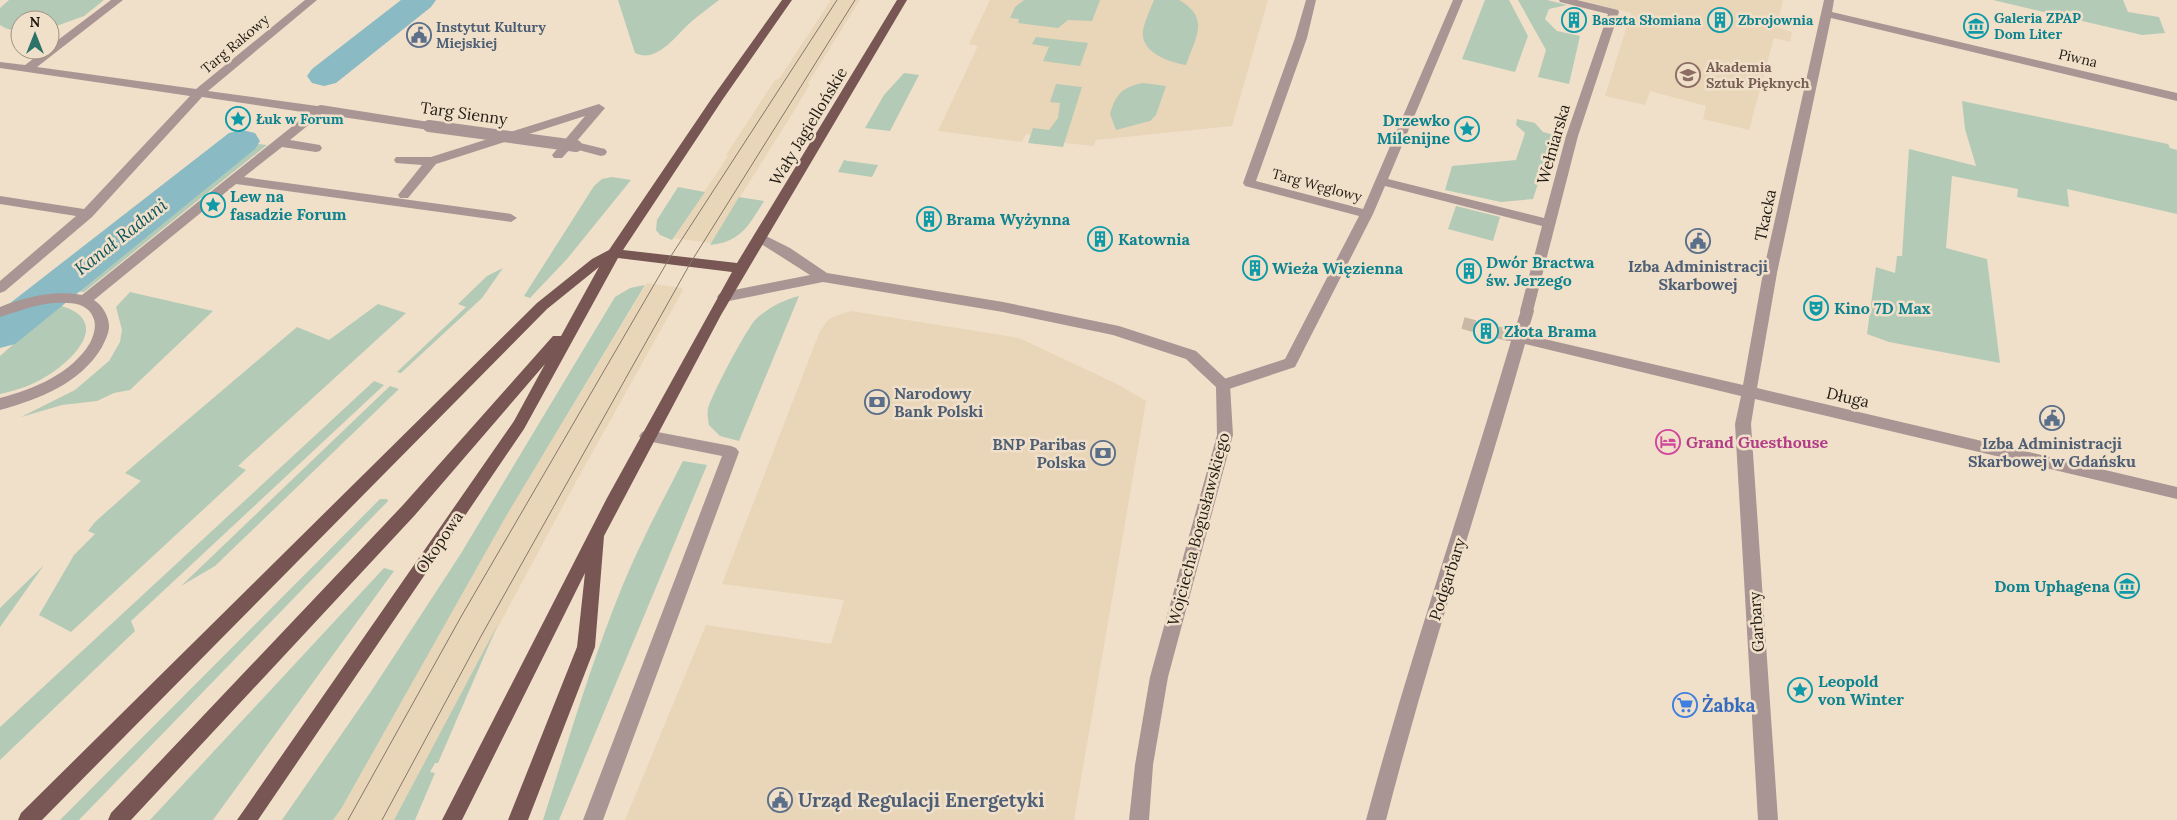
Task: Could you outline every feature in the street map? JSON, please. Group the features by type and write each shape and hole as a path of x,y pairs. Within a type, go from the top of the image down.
{"main road":[{"path":"28,820 542,306 597,262 614,253 718,98 787,0"},
{"name":"Wały Jagiellońskie","path":"741,268 902,0"},
{"path":"452,820 598,529 647,436 741,268 614,253"},
{"name":"Okopowa","path":"247,820 519,425 614,253"},
{"path":"118,820 409,510 578,318"},
{"path":"518,820 586,647 598,529"}],"street":[{"path":"28,68 118,0"},
{"name":"Targ Rakowy","path":"200,92 312,0"},
{"name":"Targ Węglowy","path":"1311,0 1301,38 1249,183 1367,214 1458,0"},
{"name":"Wełniarska","path":"1516,337 1527,311 1572,136 1614,12 1564,0"},
{"name":"Tkacka","path":"1743,424 1770,273 1829,0"},
{"name":"Piwna","path":"1827,14 2177,97"},
{"name":"Targ Sienny","path":"0,64 576,146 601,152"},
{"path":"0,288 87,214 200,92"},
{"path":"400,160 432,161 599,108 558,155"},
{"path":"84,301 321,109"},
{"path":"281,142 316,148"},
{"path":"404,195 432,161"},
{"path":"234,180 495,212 511,218"},
{"path":"1380,181 1550,224"},
{"path":"0,200 87,214"},
{"path":"724,297 823,278 1003,307 1114,330 1191,355 1223,385 1290,363 1367,214"},
{"path":"760,237 785,251 823,278"},
{"path":"0,312 21,303 43,299 66,298 84,301 97,310 103,322 100,338 89,355 70,372 46,388 18,400 0,404"},
{"name":"Długa","path":"1516,337 2177,493"},
{"name":"Podgarbary","path":"1376,820 1400,728 1485,457 1516,337"},
{"name":"Wojciecha Bogusławskiego","path":"1139,820 1144,765 1159,676 1225,434 1223,385"},
{"name":"Garbary","path":"1743,424 1768,820"},
{"path":"594,820 731,452 647,436"}],"shaded area":[{"path":"831,0 860,0 808,83 810,84 794,111 711,243 674,238 775,80 779,79"},
{"path":"990,0 1268,0 1232,126 1096,140 1094,146 1065,143 1065,139 1026,134 1022,142 938,131 978,46 969,44"},
{"name":"Akademia Sztuk Pięknych","path":"1579,0 1783,0 1777,27 1792,32 1790,42 1774,38 1749,130 1703,119 1706,106 1650,91 1645,105 1605,96 1631,13"},
{"path":"647,283 682,288 683,290 577,480 394,820 333,820 341,809 505,518"},
{"path":"851,311 1019,338 1117,384 1146,401 1074,820 625,820 706,625 831,644 844,600 722,584 820,331 828,320"}],"green space":[{"path":"9,0 104,0 84,16 60,25 60,10 10,10 10,30 0,25 0,8"},
{"path":"618,0 719,0 691,22 666,46 651,55 643,55 635,53"},
{"path":"1024,0 1100,0 1092,21 1068,20 1058,28 1018,23 1019,19 1010,18 1015,7"},
{"path":"1154,0 1179,0 1195,14 1198,21 1198,29 1186,65 1164,59 1146,45 1143,38 1143,30"},
{"path":"1485,0 1509,0 1528,36 1515,72 1462,59"},
{"path":"1518,0 1547,0 1567,5 1549,9 1545,19 1557,31 1580,36 1569,84 1538,77 1546,50"},
{"path":"1993,0 2123,0 2128,12 2159,17 2165,33 2142,35"},
{"path":"1036,37 1088,43 1080,66 1043,61 1049,47 1032,44"},
{"path":"904,73 919,75 890,131 865,128 884,95"},
{"path":"1143,83 1166,86 1156,115 1150,121 1116,130 1110,114 1115,101 1125,89"},
{"path":"1056,84 1082,87 1063,147 1028,143 1033,128 1049,130 1058,118 1060,103 1050,102"},
{"path":"1962,101 2168,144 2170,148 2177,150 2177,214 2067,189 2069,207 2017,197 2018,189 1952,176 1946,248 1987,259 2000,363 1889,342 1867,334 1876,267 1895,273 1897,256 1902,256 1909,149 1976,166 1965,129"},
{"path":"1517,119 1535,123 1543,132 1554,135 1533,199 1501,202 1445,190 1452,166 1516,160 1525,133 1516,125"},
{"path":"258,144 267,145 84,292 73,291"},
{"path":"844,160 878,165 872,177 838,172"},
{"path":"612,177 631,180 567,259 530,298 524,296 594,186 602,179"},
{"path":"678,187 705,192 672,240 660,235 656,230 657,220"},
{"path":"739,197 764,201 754,218 737,236 721,243 710,245"},
{"path":"1456,206 1500,217 1493,241 1448,229"},
{"path":"503,268 482,298 401,373 397,372 466,307 458,304 487,276"},
{"path":"645,285 505,518 341,809 333,820 282,820 370,693 460,555 615,297 630,288"},
{"path":"130,292 213,311 130,390 114,393 97,401 62,405 21,417 75,390 109,361 120,342 122,330 116,307"},
{"path":"799,296 739,441 720,436 709,425 708,409 737,349 759,316 775,305"},
{"path":"378,304 406,313 238,466 246,470 71,632 39,615 74,555 95,534 88,531 95,522 141,481 125,473 297,327 329,340"},
{"path":"58,305 75,312 84,321 86,331 75,353 64,364 40,380 0,394 0,356"},
{"path":"374,381 384,385 131,621 135,631 0,760 0,727"},
{"path":"390,386 399,389 215,566 181,586"},
{"path":"683,461 707,465 559,820 543,820 600,644 622,587 651,523"},
{"path":"380,499 387,499 388,501 79,820 60,820"},
{"path":"44,565 0,627 0,608"},
{"path":"384,568 394,571 213,820 150,820"},
{"path":"498,624 438,763 435,763 430,772 435,773 415,820 394,820"}],"waterway":[{"name":"Kanał Raduni","path":"324,76 420,0"},
{"name":"Kanał Raduni","path":"0,333 242,141"}],"tunnel":[{"path":"1463,323 1511,336"}],"tram line":[{"path":"348,820 462,615 669,259 837,0"},
{"path":"382,820 480,638 691,262 855,0"}],"place":[{"name":"Baszta Słomiana","path":"1574,20"},
{"name":"Zbrojownia","path":"1720,20"},
{"name":"Galeria ZPAP Dom Liter","path":"1976,26"},
{"name":"Instytut Kultury Miejskiej","path":"419,35"},
{"name":"Akademia Sztuk Pięknych","path":"1688,75"},
{"name":"Łuk w Forum","path":"238,119"},
{"name":"Drzewko Milenijne","path":"1467,129"},
{"name":"Lew na fasadzie Forum","path":"213,205"},
{"name":"Brama Wyżynna","path":"929,219"},
{"name":"Katownia","path":"1100,239"},
{"name":"Izba Administracji Skarbowej","path":"1698,241"},
{"name":"Wieża Więzienna","path":"1255,268"},
{"name":"Dwór Bractwa św. Jerzego","path":"1469,271"},
{"name":"Kino 7D Max","path":"1816,308"},
{"name":"Złota Brama","path":"1486,331"},
{"name":"Narodowy Bank Polski","path":"877,402"},
{"name":"Izba Administracji Skarbowej w Gdańsku","path":"2052,418"},
{"name":"Grand Guesthouse","path":"1668,442"},
{"name":"BNP Paribas Polska","path":"1103,453"},
{"name":"Dom Uphagena","path":"2127,586"},
{"name":"Leopold von Winter","path":"1800,690"},
{"name":"Żabka","path":"1685,705"},
{"name":"Urząd Regulacji Energetyki","path":"780,800"}]}
